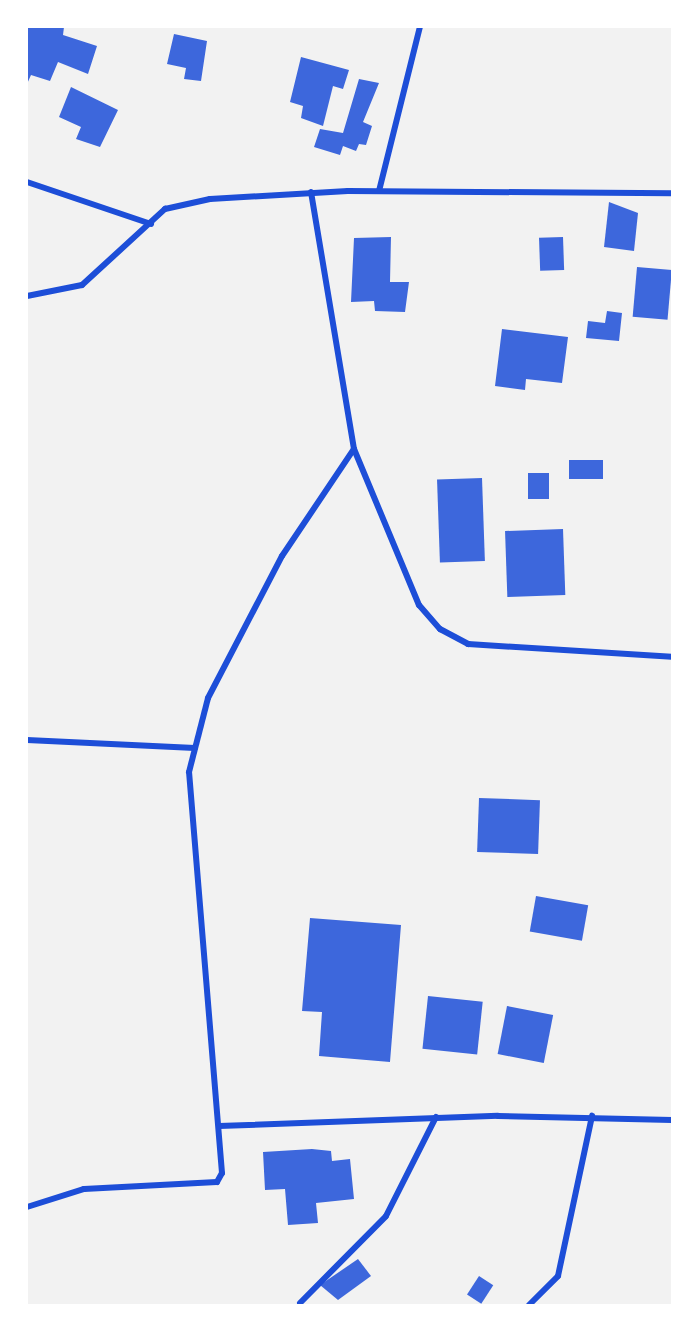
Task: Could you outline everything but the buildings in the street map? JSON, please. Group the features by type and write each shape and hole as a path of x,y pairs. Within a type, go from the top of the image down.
{"street":[{"path":"379,191 420,27"},
{"path":"27,182 152,224"},
{"path":"27,296 82,285 152,224 165,209 210,199 311,192 379,191 672,193"},
{"path":"311,192 354,449 419,605 440,629 468,644 500,648 672,657"},
{"path":"27,1207 84,1189 217,1182 222,1173 191,806 195,748 208,698 282,556 354,449"},
{"path":"27,740 195,748"},
{"path":"219,1126 436,1117 591,1116 672,1120"},
{"path":"529,1305 558,1276 591,1116"},
{"path":"300,1303 386,1216 436,1117"}]}
